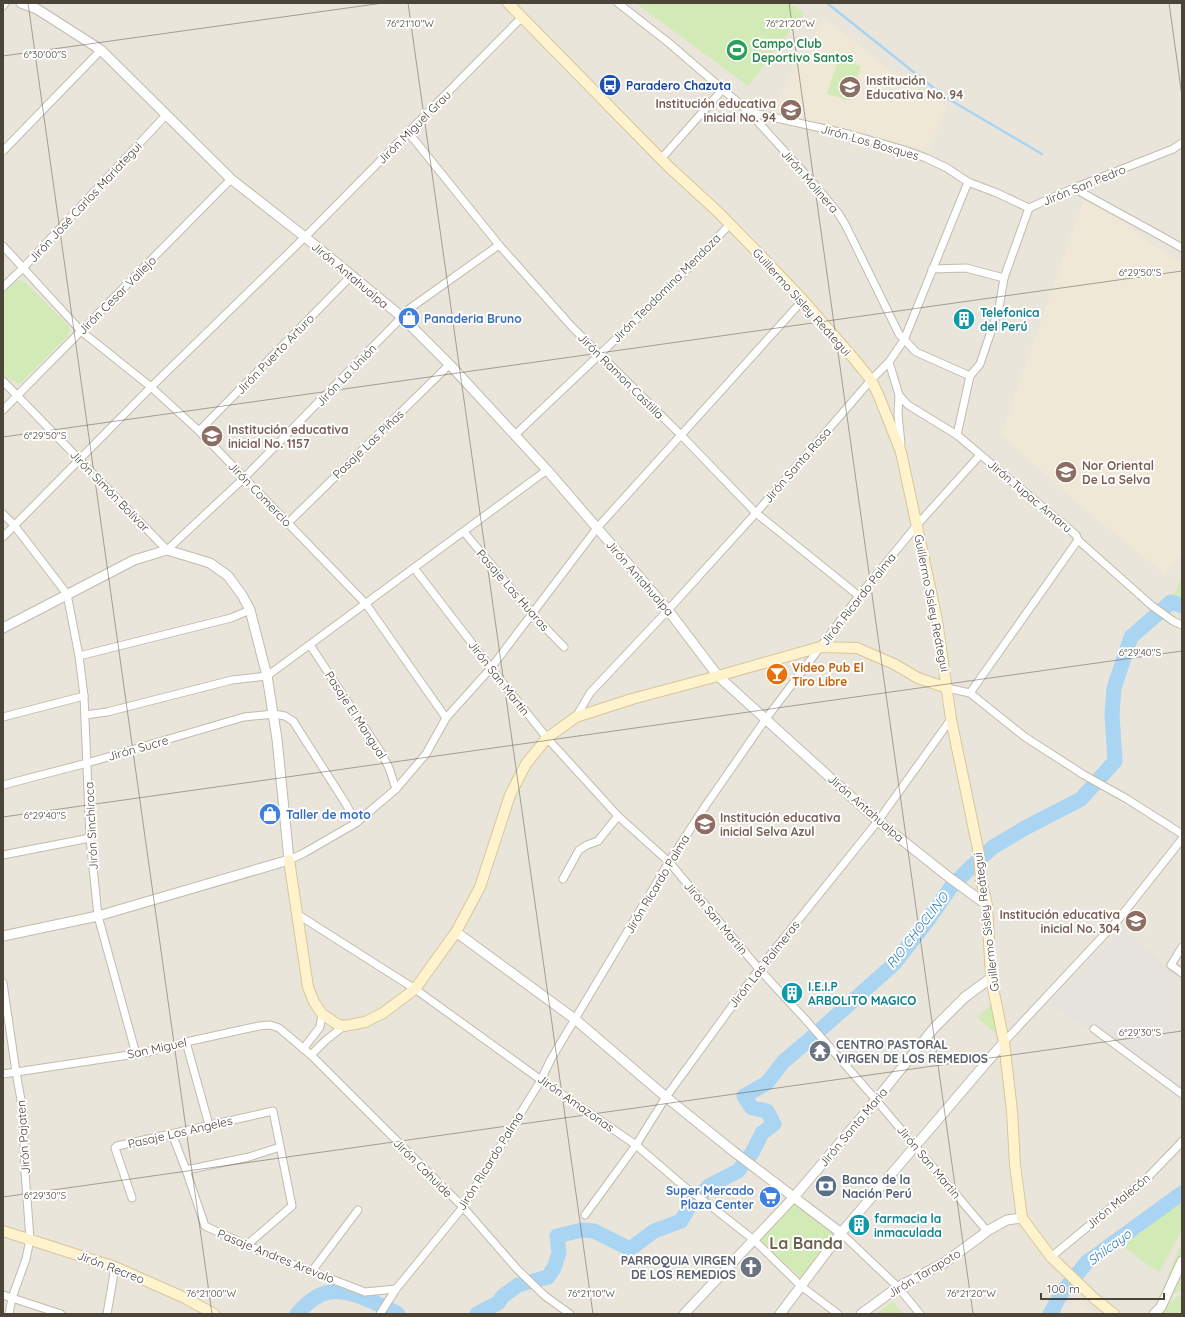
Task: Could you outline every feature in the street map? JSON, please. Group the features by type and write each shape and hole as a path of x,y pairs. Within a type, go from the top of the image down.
{"main road":[{"name":"Guillermo Sisley Reátegui","path":"508,3 669,167 730,224 803,300 871,380 878,394 901,452 937,620 951,719 979,854 986,905 991,978 1004,1042 1012,1111 1015,1165 1022,1218 1051,1257 1094,1299 1114,1314"},
{"path":"289,860 308,987 314,1002 322,1014 336,1024 344,1026 364,1022 382,1013 415,989 456,932 480,887 510,795 526,764 547,738 576,717 632,699 820,647 858,648 894,664 918,678 947,688"},
{"name":"Jirón Recreo","path":"3,1231 115,1267 185,1298 214,1314"}],"street":[{"name":"Jirón Antahualpa","path":"21,3 37,9 101,50 231,179 305,237 402,317 547,470 668,610 718,676 878,821 986,905"},
{"name":"Jirón Molinera","path":"618,3 669,43 749,112 800,168 838,213 899,334 904,340 916,352 970,376"},
{"name":"Jirón Miguel Grau","path":"3,537 151,387 305,237 522,17"},
{"path":"3,151 101,50"},
{"path":"662,159 723,89"},
{"name":"Jirón Los Bosques","path":"749,112 848,134 901,149 926,158 947,168 968,182 997,193 1029,208"},
{"name":"Jirón José Carlos Mariategui","path":"3,287 24,267 166,115"},
{"name":"Jirón Ramon Castilla","path":"408,132 499,244 573,328 681,435 756,513 859,596"},
{"name":"Jirón San Pedro","path":"957,435 970,376 980,364 998,308 1004,278 1029,208 1074,188 1173,149 1182,143"},
{"name":"Jirón Cesar Vallejo","path":"3,410 231,179"},
{"name":"Jirón Santa Rosa","path":"576,717 590,693 756,513 871,380 889,362 904,340 968,182"},
{"path":"1074,188 1145,226 1182,248"},
{"name":"Jirón Teodomina Mendoza","path":"515,435 600,354 709,247 730,224"},
{"name":"Jirón La Unión","path":"167,550 244,478 409,309 499,244"},
{"name":"Jirón Comercio","path":"3,246 24,267 81,331 151,387 199,431 366,604 446,718"},
{"path":"932,269 966,268 1004,278"},
{"name":"Jirón Puerto Arturo","path":"199,431 351,276"},
{"path":"3,936 98,916 289,860 356,824 396,789 426,754 446,718 491,668 597,528 803,300"},
{"path":"889,362 899,395 898,414 901,452"},
{"name":"Pasaje Las Piñas","path":"288,523 449,365"},
{"name":"Jirón Simón Bolívar","path":"3,381 167,550"},
{"name":"Jirón Tupac Amaru","path":"899,395 908,405 957,435 1076,535 1078,540 1151,605 1173,621 1182,625"},
{"name":"Jirón Ricardo Palma","path":"380,1314 396,1289 463,1207 541,1080 551,1059 576,1020 670,862 706,805 765,720 859,596 917,525 980,455"},
{"path":"85,715 107,712 232,680 267,676 547,470"},
{"path":"3,514 14,525 67,594"},
{"name":"Pasaje Las Huaras","path":"464,532 533,614 564,647"},
{"path":"970,693 1078,540"},
{"path":"3,628 134,560 167,550 210,563 228,576 242,595 250,610 267,676 274,714 289,860"},
{"name":"Jirón San Martin","path":"414,568 547,738 618,816 670,862 759,969 876,1100 987,1231"},
{"name":"Jirón Sinchiroca","path":"67,594 79,656 84,696 90,838 98,916 136,1054"},
{"path":"79,656 231,618 250,610"},
{"name":"Pasaje El Mangual","path":"310,645 382,754 390,768 396,789"},
{"path":"947,688 970,693 1025,737 1084,775 1182,834"},
{"path":"3,716 84,696"},
{"path":"274,714 285,716 293,721 346,804 356,824"},
{"name":"Jirón Sucre","path":"3,785 87,763 244,717 274,714"},
{"name":"Jirón Las Palmeras","path":"585,1215 636,1145 666,1097 759,969 878,821 951,719"},
{"path":"563,879 580,850 587,845 598,841 618,816"},
{"path":"3,855 90,838"},
{"path":"780,1314 841,1233 1004,1042 1118,920 1182,839"},
{"name":"Jirón Amazonas","path":"297,914 415,989 541,1080 636,1145 687,1189 754,1240 801,1286 838,1314"},
{"path":"456,932 576,1020 732,1151 794,1196 841,1233 898,1287 920,1314"},
{"path":"1182,947 1171,965 1182,973"},
{"name":"Jirón Santa Maria","path":"684,1314 794,1196 876,1100 934,1028 965,997 991,978"},
{"name":"Jirón Pajaten","path":"3,983 23,1111 25,1172 30,1239 26,1259 12,1298 9,1314"},
{"path":"303,1049 320,1027 322,1014"},
{"name":"San Miguel","path":"3,1074 149,1052 186,1042 267,1025 279,1028 311,1055"},
{"path":"311,1055 326,1040 344,1026"},
{"path":"1094,1029 1182,1094"},
{"path":"186,1042 209,1125"},
{"name":"Jirón Cahuide","path":"311,1055 463,1207 517,1269 545,1296 570,1314"},
{"name":"Pasaje Los Angeles","path":"132,1198 115,1148 117,1146 273,1111 280,1147"},
{"name":"Pasaje Andres Arevalo","path":"172,1134 186,1170 204,1226 247,1245 367,1293 396,1289"},
{"name":"Jirón Malecón","path":"1051,1257 1148,1177 1182,1141"},
{"path":"186,1170 249,1157 280,1147 292,1206 247,1245"},
{"path":"312,1271 358,1210"},
{"name":"Jirón Tarapoto","path":"861,1314 898,1287 944,1263 987,1231 1007,1220 1022,1218"},
{"path":"1154,1314 1160,1307 1182,1261"},
{"path":"107,1314 115,1267"},
{"path":"3,1295 61,1314"}],"shaded area":[{"path":"3,3 1182,3 1182,1314 3,1314"},
{"name":"Institución Educativa No. 94","path":"824,18 894,73 947,107 928,151 772,110"},
{"path":"1084,200 1109,211 1150,243 1182,263 1182,552 1164,577 1153,564 1085,510 1001,434"},
{"path":"1123,929 1182,980 1182,1091 1049,1004"},
{"path":"1076,1300 1093,1314 1068,1314"}],"green space":[{"name":"Campo Club Deportivo Santos","path":"790,3 804,13 748,86 637,4"},
{"path":"838,60 861,66 850,101 827,94"},
{"path":"20,280 25,282 69,326 69,331 68,336 22,382 14,382 3,373 3,294 16,281"},
{"path":"1182,578 1182,613 1164,596 1174,594"},
{"path":"997,999 1001,1037 977,1018"},
{"path":"1182,1199 1182,1230 1159,1273 1124,1247 1144,1227"},
{"path":"798,1201 836,1234 802,1278 758,1241"},
{"path":"1182,1243 1182,1292 1179,1291 1167,1297 1160,1305 1157,1302"},
{"path":"1182,1295 1182,1314 1149,1314 1155,1306 1161,1309"},
{"path":"892,1302 904,1314 877,1314"}],"waterway":[{"path":"827,3 945,97 1042,154"},
{"name":"RIO CHOCLINO","path":"477,1314 498,1303 503,1296 518,1285 548,1277 554,1268 559,1253 557,1236 582,1230 594,1231 630,1249 654,1231 681,1221 691,1204 709,1186 738,1171 752,1153 762,1133 774,1124 767,1111 752,1108 744,1096 767,1083 783,1062 894,964 926,923 951,887 993,847 1025,828 1081,799 1115,761 1112,714 1114,688 1131,637 1171,602 1182,606"},
{"name":"Shilcayo","path":"1050,1314 1061,1294 1087,1262 1182,1193"},
{"name":"RIO CHOCLINO","path":"297,1314 305,1305 322,1294 330,1292 348,1293 358,1296 388,1308 398,1314"}],"place":[{"name":"Campo Club Deportivo Santos","path":"737,50"},
{"name":"Paradero Chazuta","path":"610,85"},
{"name":"Institución Educativa No. 94","path":"850,87"},
{"name":"Institución educativa inicial No. 94","path":"791,110"},
{"name":"Panaderia Bruno","path":"409,318"},
{"name":"Telefonica del Perú","path":"964,319"},
{"name":"Institución educativa inicial No. 1157","path":"212,436"},
{"name":"Nor Oriental De La Selva","path":"1066,472"},
{"name":"Video Pub El Tiro Libre","path":"777,674"},
{"name":"Taller de moto","path":"270,814"},
{"name":"Institución educativa inicial Selva Azul","path":"705,824"},
{"name":"Institución educativa inicial No. 304","path":"1136,921"},
{"name":"I.E.I.P ARBOLITO MAGICO","path":"792,993"},
{"name":"CENTRO PASTORAL VIRGEN DE LOS REMEDIOS","path":"820,1051"},
{"name":"Banco de la Nación Perú","path":"826,1186"},
{"name":"Super Mercado Plaza Center","path":"770,1197"},
{"name":"farmacia la inmaculada","path":"859,1225"},
{"name":"PARROQUIA VIRGEN DE LOS REMEDIOS","path":"751,1267"}],"district":[{"name":"La Banda","path":"806,1243"}]}
